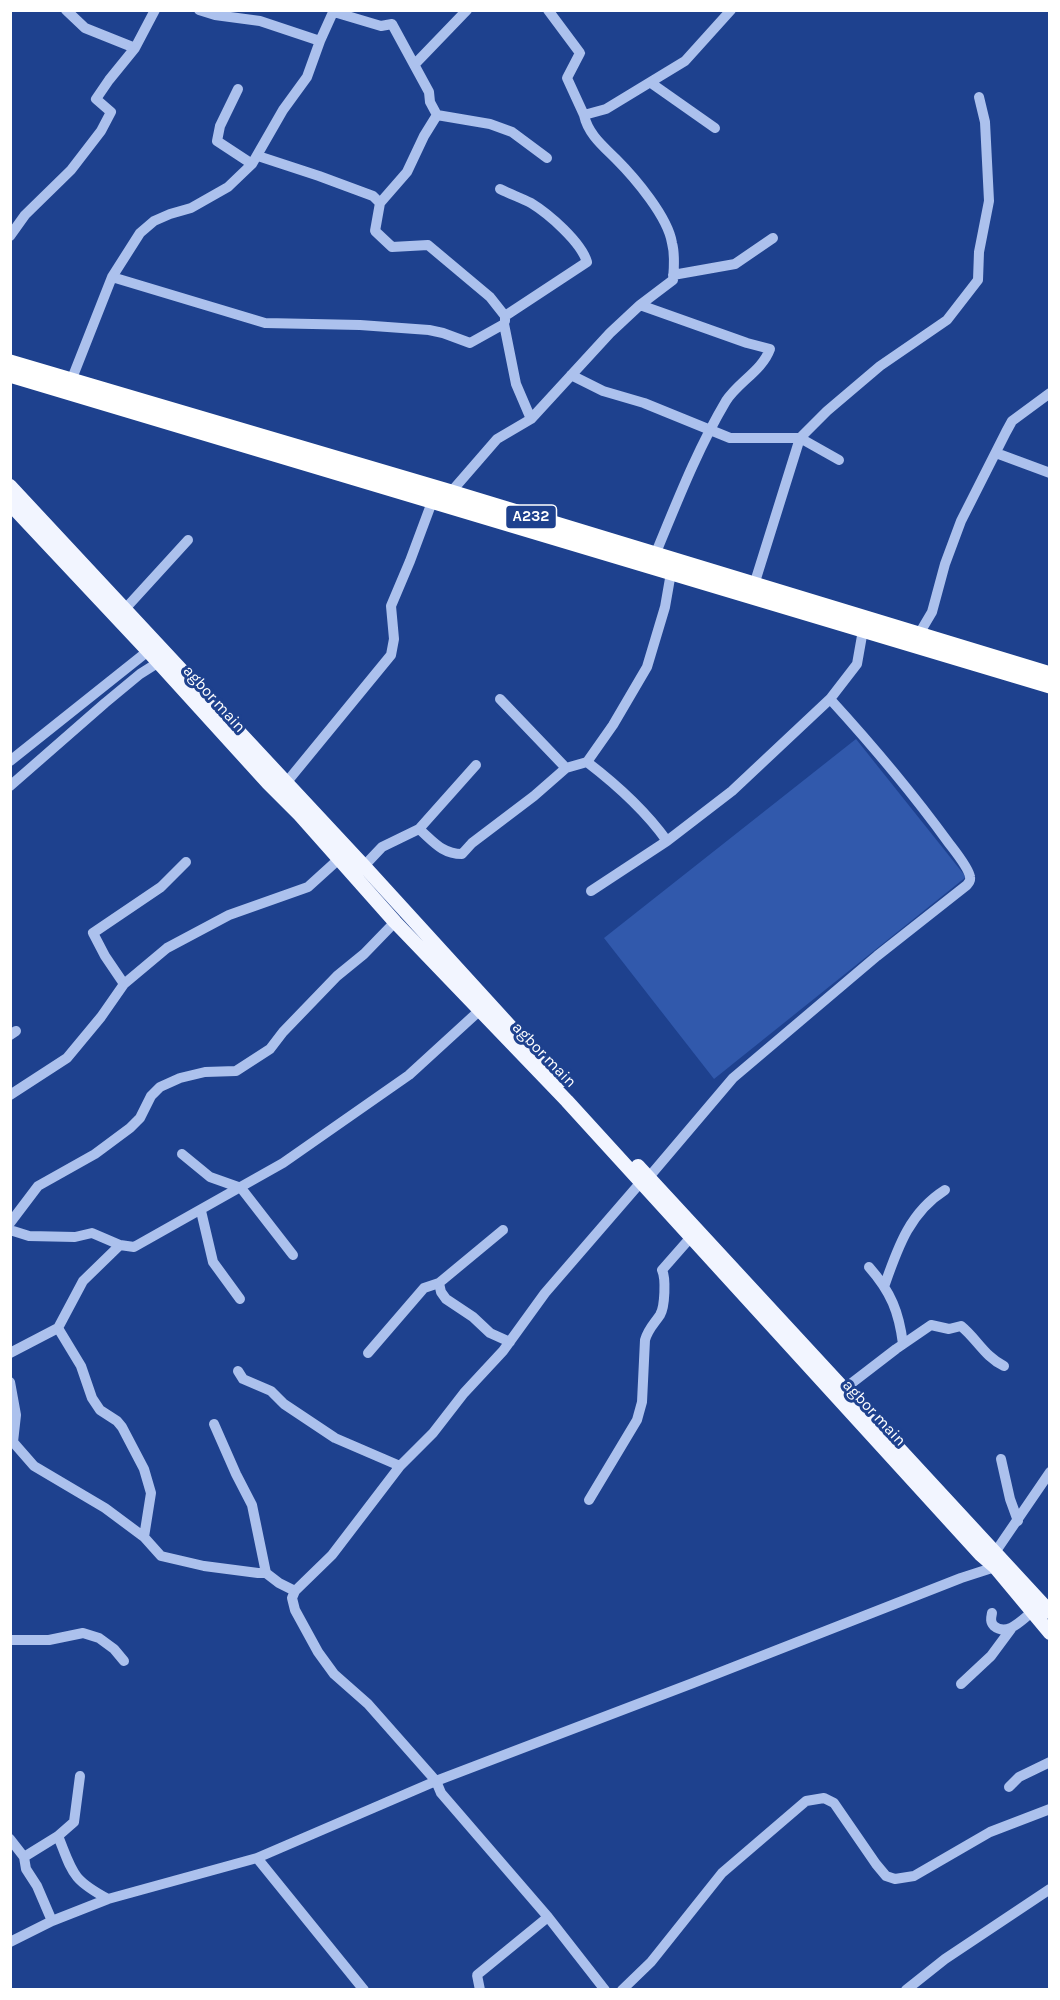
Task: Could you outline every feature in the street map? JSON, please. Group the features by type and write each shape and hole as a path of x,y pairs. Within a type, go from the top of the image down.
{"highway":[{"name":"A232","path":"10,362 452,492 655,555 672,567 754,585 1050,674"},
{"name":"A232","path":"10,375 432,501 672,567 863,630 1050,686"}],"main road":[{"name":"agbor main","path":"10,486 364,866 645,1179 844,1389 981,1555 995,1567 1050,1633"},
{"name":"agbor main","path":"10,504 340,858 395,922 479,1011 645,1179 691,1237 915,1473 996,1551 1050,1612"}],"street":[{"path":"66,10 68,15 85,28 135,48"},
{"path":"10,236 25,215 71,170 102,131 111,112 96,99 135,48 155,10"},
{"path":"200,10 260,21 320,41"},
{"path":"415,64 467,10"},
{"path":"452,492 496,439 531,419 610,333 640,305 673,280 674,275 672,242 665,225 636,179 594,137 586,125 584,115 567,78 580,53 548,10"},
{"path":"584,115 606,109 685,61 731,10"},
{"path":"71,381 112,277 140,233 154,221 191,208 228,187 255,160 284,110 307,77 334,11 381,26 392,24 429,92 430,102 437,115"},
{"path":"651,83 715,128"},
{"path":"238,89 220,126 217,141 255,160 373,196 380,203"},
{"path":"754,585 800,438 827,411 880,366 947,320 978,280 979,252 989,201 985,122 979,98"},
{"path":"437,115 490,124 512,132 547,158"},
{"path":"437,115 428,128 407,172 380,203 375,231 392,247 428,245 490,297 505,320 516,384 531,419"},
{"path":"112,277 265,323 360,325 429,330 470,343 587,262 584,252 556,223 531,203 500,189"},
{"path":"674,275 735,264 773,238"},
{"path":"640,305 770,349 766,359 728,399 693,464 655,555"},
{"path":"571,375 603,391 644,403 730,438 800,438 839,460"},
{"path":"919,634 932,612 945,564 961,521 1012,421 1050,393"},
{"path":"996,453 1050,473"},
{"path":"286,783 391,655 394,639 391,606 411,561 432,501"},
{"path":"125,609 188,540"},
{"path":"419,829 443,850 450,854 462,854 472,843 534,796 566,768 587,762 613,725 647,667 664,607 672,567"},
{"path":"591,891 667,841 732,791 830,699 857,663 863,630"},
{"path":"10,761 148,651"},
{"path":"10,786 105,703 140,674 159,662"},
{"path":"500,699 566,768"},
{"path":"605,1989 548,1917 441,1793 436,1781 368,1704 334,1674 318,1652 292,1598 295,1591 332,1555 400,1466 433,1433 464,1393 510,1341 545,1293 733,1078 970,881 970,875 958,856 921,806 873,746 830,699"},
{"path":"587,762 608,778 651,819 667,841"},
{"path":"364,866 382,847 419,829 476,765"},
{"path":"10,1095 67,1058 101,1017 124,984 167,948 229,915 308,886 340,858"},
{"path":"124,984 93,933 161,887 186,862"},
{"path":"10,1223 38,1186 95,1154 130,1128 140,1118 151,1096 160,1087 180,1078 205,1072 236,1071 270,1049 283,1032 337,976 364,954 395,922"},
{"path":"10,1230 29,1236 75,1237 92,1233 120,1245 134,1247 284,1163 409,1075 479,1011"},
{"path":"182,1154 210,1177 241,1188 293,1254"},
{"path":"885,1284 901,1238 911,1222 921,1208 945,1190"},
{"path":"201,1211 213,1262 240,1299"},
{"path":"368,1353 424,1288 439,1283 503,1230"},
{"path":"589,1500 637,1420 642,1402 645,1340 648,1331 661,1314 663,1306 665,1277 662,1270 691,1237"},
{"path":"10,1353 58,1328 83,1281 120,1245"},
{"path":"869,1267 885,1284 900,1322 903,1344"},
{"path":"439,1283 446,1299 473,1317 490,1333 510,1341"},
{"path":"844,1389 931,1325 949,1329 961,1326 975,1339 987,1356 1004,1366"},
{"path":"58,1328 81,1366 92,1398 100,1410 122,1427 144,1469 151,1493 144,1537"},
{"path":"238,1371 243,1378 271,1391 284,1404 335,1438 400,1466"},
{"path":"10,1383 16,1415 12,1441 34,1466 105,1508 144,1537 162,1556 204,1566 266,1573 295,1591"},
{"path":"214,1424 252,1505 266,1573"},
{"path":"1001,1459 1010,1499 1018,1521"},
{"path":"996,1551 1050,1472"},
{"path":"12,1940 108,1899 256,1858 436,1781 961,1578 995,1567"},
{"path":"961,1684 992,1656 1011,1629 1032,1612"},
{"path":"992,1613 994,1626 1003,1630 1011,1629"},
{"path":"10,1640 49,1640 83,1633 99,1638 114,1649 124,1661"},
{"path":"1009,1787 1019,1776 1050,1762"},
{"path":"24,1857 58,1836 74,1822 80,1776"},
{"path":"622,1989 651,1962 722,1873 806,1801 824,1798 834,1803 876,1864 886,1876 895,1879 914,1876 990,1832 1050,1809"},
{"path":"58,1836 73,1875 90,1890 108,1899"},
{"path":"10,1839 24,1857 26,1869 37,1886 52,1921"},
{"path":"256,1858 330,1951 364,1989"},
{"path":"906,1989 945,1959 1050,1889"},
{"path":"480,1989 477,1975 548,1917"}],"shaded area":[{"path":"856,739 966,877 714,1079 604,938"}]}
